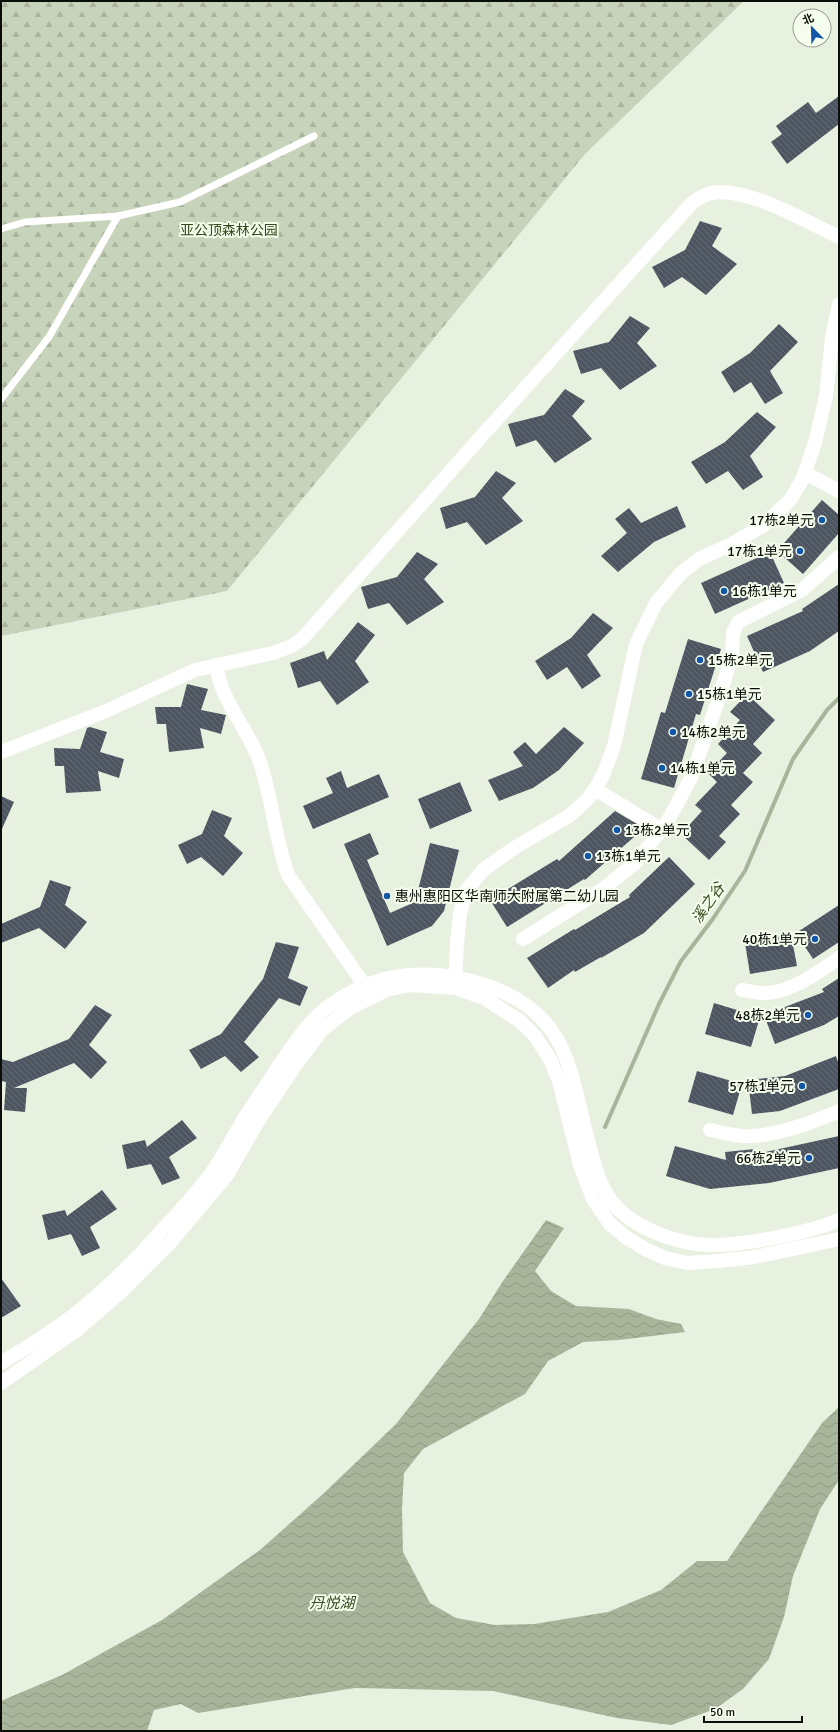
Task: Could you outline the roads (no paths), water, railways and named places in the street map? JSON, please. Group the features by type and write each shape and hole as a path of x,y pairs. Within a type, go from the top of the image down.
{"street":[{"path":"1,752 106,711 196,670 238,662 273,653 292,646 302,639 606,297 692,203 710,193 733,192 767,203 839,237"},
{"path":"455,983 460,914 466,891 483,870 514,848 569,816 587,800 603,775 614,746 636,644 656,603 681,573 699,559 730,544 764,524 790,499 805,473 816,443 826,396 832,338 838,308"},
{"path":"805,473 839,491"},
{"path":"523,939 603,889 635,863 662,830 692,778 722,691 732,655 733,633 738,622 802,590 839,557"},
{"path":"216,665 221,687 230,707 249,736 259,761 266,784 280,854 288,875 369,991"},
{"path":"595,789 662,830"},
{"path":"742,990 765,994 792,987 819,972 839,958"},
{"path":"1,1383 77,1330 121,1292 169,1244 228,1175 269,1105 295,1066 322,1030 384,978 409,974 500,991 524,1003 541,1017 557,1038 566,1060 596,1167 611,1200 632,1220 658,1234 679,1241 708,1245 744,1242 790,1234 839,1220"},
{"path":"455,983 484,998 520,1020 535,1036 550,1059 559,1081 580,1164 593,1199 610,1224 627,1238 647,1250 665,1258 687,1262 718,1261 755,1257 839,1239"},
{"path":"1,1363 77,1313 116,1278 156,1237 214,1169 248,1114 309,1024 327,1007 355,990 369,991"},
{"path":"710,1130 742,1136 778,1132 821,1119 839,1111"}],"lane":[{"path":"1,229 25,222 118,216 180,202 314,136"},
{"path":"1,399 49,337 118,216"}],"water":[{"name":"丹悦湖","path":"546,1220 564,1228 535,1271 551,1291 576,1306 629,1309 656,1319 681,1324 685,1332 619,1340 583,1342 548,1361 525,1394 423,1449 404,1473 402,1509 403,1552 430,1603 456,1618 495,1625 534,1624 608,1612 661,1590 697,1561 727,1561 822,1423 839,1407 839,1480 820,1509 793,1576 784,1617 769,1659 743,1689 715,1709 671,1725 617,1718 493,1691 355,1688 198,1713 181,1704 154,1710 147,1731 1,1731 1,1701 62,1675 162,1620 260,1550 323,1494 396,1424 479,1319 503,1281"}],"waterway":[{"name":"溪之谷","path":"605,1127 659,1004 681,961 712,920 745,871 793,759 827,710 839,698"}],"place":[{"name":"17栋2单元","path":"822,520"},
{"name":"17栋1单元","path":"800,551"},
{"name":"16栋1单元","path":"724,591"},
{"name":"15栋2单元","path":"700,660"},
{"name":"15栋1单元","path":"689,694"},
{"name":"14栋2单元","path":"673,732"},
{"name":"14栋1单元","path":"662,768"},
{"name":"13栋2单元","path":"617,830"},
{"name":"13栋1单元","path":"588,856"},
{"name":"惠州惠阳区华南师大附属第二幼儿园","path":"387,896"},
{"name":"40栋1单元","path":"815,939"},
{"name":"48栋2单元","path":"808,1015"},
{"name":"57栋1单元","path":"802,1086"},
{"name":"66栋2单元","path":"809,1158"}],"park label":[{"name":"亚公顶森林公园","path":"229,230"}]}
